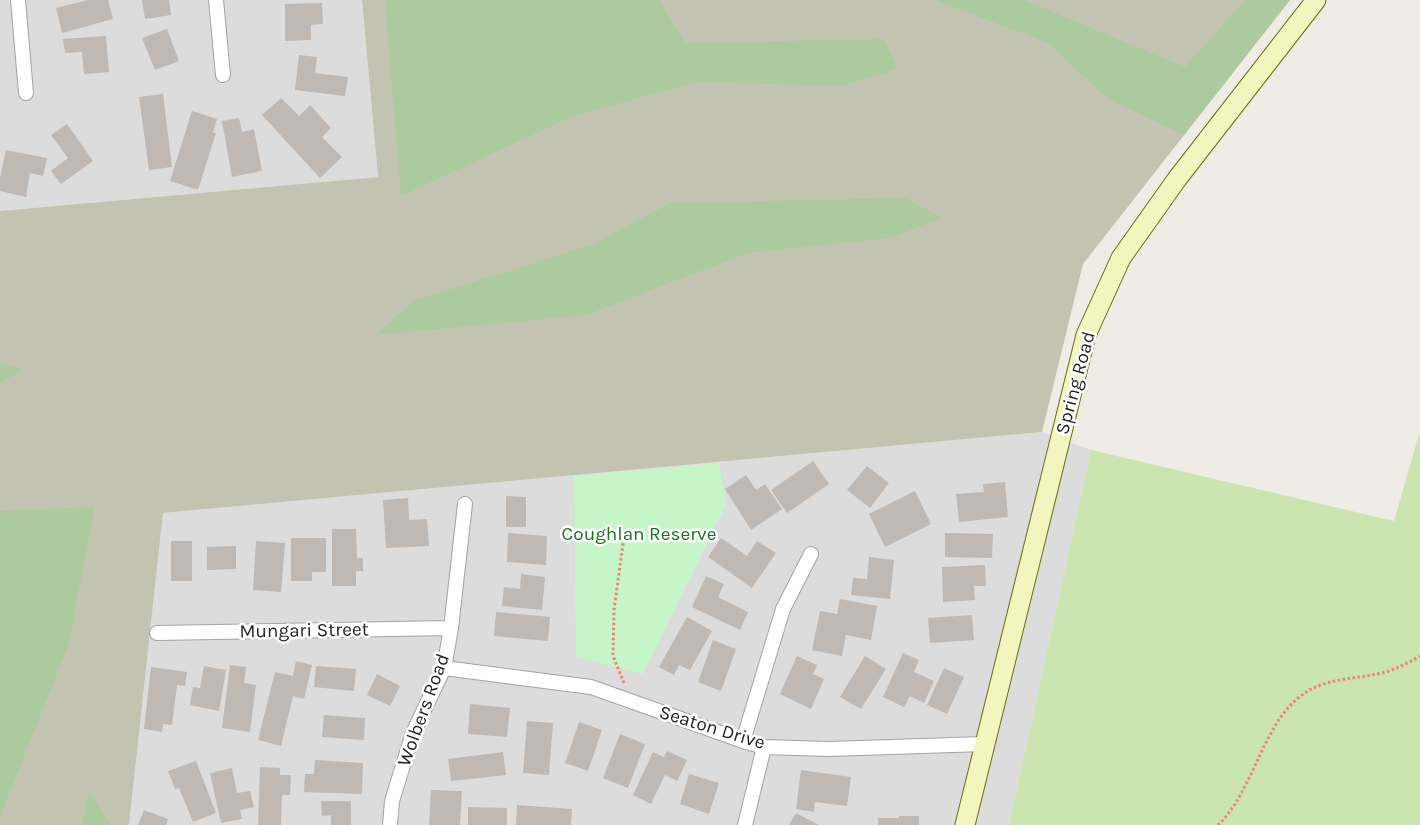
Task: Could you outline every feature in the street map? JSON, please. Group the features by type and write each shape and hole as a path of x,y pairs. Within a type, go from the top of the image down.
{"main road":[{"name":"Spring Road","path":"964,825 1086,335 1121,258 1177,179 1316,0"}],"street":[{"path":"18,0 26,93"},
{"path":"216,0 223,75"},
{"name":"Wolbers Road","path":"390,825 392,802 413,733 444,668 451,628 465,504"},
{"path":"743,742 783,609 812,554"},
{"name":"Mungari Street","path":"157,633 451,628"},
{"name":"Seaton Drive","path":"444,668 591,687 743,742 764,747 829,749 984,744"},
{"path":"745,825 764,747"}],"path":[{"path":"625,529 614,610 613,656 631,702"},
{"path":"1218,825 1245,787 1262,750 1290,705 1302,694 1328,683 1389,671 1420,656"}],"shaded area":[{"path":"0,0 362,0 378,177 0,211"},
{"path":"362,0 1290,0 1083,264 1042,432 163,513 129,825 0,825 0,211 378,177"},
{"path":"1042,432 1091,450 1009,825 129,825 163,513"}],"green space":[{"path":"385,0 659,0 685,43 884,39 897,69 842,86 696,82 571,117 401,196"},
{"path":"935,0 1024,0 1185,67 1245,0 1290,0 1184,135 1108,99 1048,43"},
{"path":"905,198 942,218 890,238 748,253 586,315 376,335 413,301 594,244 670,203"},
{"path":"0,363 23,370 0,383"},
{"path":"1420,431 1420,825 1009,825 1091,450 1394,521"},
{"name":"Coughlan Reserve","path":"719,463 726,505 643,674 576,657 574,476"},
{"path":"95,507 68,646 0,817 0,511"},
{"path":"89,791 110,823 110,825 82,825"}],"building":[{"path":"88,0 108,0 113,19 62,33 56,8"},
{"path":"142,0 169,0 171,15 145,19"},
{"path":"322,3 323,24 311,25 311,40 285,41 285,4"},
{"path":"167,29 179,61 155,70 142,38"},
{"path":"106,36 109,72 84,74 82,52 65,53 63,39"},
{"path":"299,55 317,57 315,73 348,77 345,96 295,90"},
{"path":"163,94 172,167 149,170 139,97"},
{"path":"281,98 299,116 310,105 331,128 322,137 342,157 320,178 262,115"},
{"path":"192,111 217,119 213,132 216,133 198,190 170,181"},
{"path":"239,118 242,132 254,129 262,171 232,177 222,121"},
{"path":"67,124 93,161 61,184 51,171 68,158 51,135"},
{"path":"6,150 47,158 43,176 30,173 26,197 0,191 0,177"},
{"path":"813,461 829,484 787,513 771,490"},
{"path":"867,466 889,483 870,508 847,490"},
{"path":"746,475 756,490 765,484 782,509 751,530 725,489"},
{"path":"1005,482 1008,517 959,522 956,494 984,492 983,484"},
{"path":"915,491 931,524 885,547 869,514"},
{"path":"506,496 526,497 526,527 506,527"},
{"path":"408,498 409,520 427,519 429,546 386,548 383,500"},
{"path":"332,529 356,529 357,558 363,558 363,571 356,571 356,586 332,586"},
{"path":"508,533 547,536 546,565 507,562"},
{"path":"945,533 993,534 992,558 945,557"},
{"path":"291,538 326,538 326,572 312,572 312,581 291,581"},
{"path":"721,538 747,556 757,541 776,553 752,588 708,557"},
{"path":"171,541 192,541 192,581 171,581"},
{"path":"256,541 285,543 281,592 253,590"},
{"path":"236,546 236,569 207,570 207,547"},
{"path":"869,557 894,560 890,599 851,595 853,578 867,579"},
{"path":"985,565 986,586 974,586 975,600 943,602 942,567"},
{"path":"521,574 545,577 542,610 502,606 504,587 520,589"},
{"path":"706,576 724,584 718,597 748,612 740,630 692,607"},
{"path":"840,599 877,606 871,640 846,635 842,656 812,650 820,611 837,614"},
{"path":"496,612 550,617 548,641 494,636"},
{"path":"972,615 974,640 930,643 928,618"},
{"path":"687,617 712,631 690,670 679,665 674,675 659,667"},
{"path":"713,640 736,649 721,691 698,682"},
{"path":"903,653 919,660 914,672 934,681 924,703 910,696 904,707 883,697"},
{"path":"797,656 817,665 813,674 824,679 811,709 780,694"},
{"path":"865,656 886,669 861,709 840,697"},
{"path":"296,661 312,665 304,699 293,696 281,746 258,740 275,672 293,676"},
{"path":"230,665 246,667 244,683 256,685 250,732 222,728"},
{"path":"204,666 226,670 219,711 190,705 193,687 200,688"},
{"path":"316,666 356,669 354,691 314,687"},
{"path":"151,667 187,672 185,686 177,685 172,725 163,724 162,732 144,729"},
{"path":"944,668 964,677 947,714 927,705"},
{"path":"377,674 400,686 390,706 367,695"},
{"path":"470,704 510,708 507,737 468,734"},
{"path":"324,715 365,718 364,740 322,737"},
{"path":"527,721 553,723 549,775 523,773"},
{"path":"579,722 602,730 588,771 565,763"},
{"path":"620,734 645,744 628,788 603,778"},
{"path":"667,751 687,760 677,781 665,775 651,804 633,795 653,752 664,757"},
{"path":"503,752 506,775 451,781 448,759"},
{"path":"315,760 363,763 362,794 304,792 305,774 314,774"},
{"path":"196,761 216,813 193,822 179,788 175,789 168,771"},
{"path":"260,767 280,768 280,775 291,775 290,795 282,795 281,825 258,825"},
{"path":"232,768 237,793 250,791 254,807 240,810 242,819 221,823 210,773"},
{"path":"801,770 851,777 847,806 815,802 814,812 796,809"},
{"path":"689,774 719,783 709,814 680,804"},
{"path":"431,790 462,791 460,825 429,825"},
{"path":"321,801 351,801 351,825 331,825 331,815 322,816"},
{"path":"517,805 572,809 571,825 516,825"},
{"path":"468,807 507,808 507,825 468,825"},
{"path":"144,810 168,819 166,825 138,825"},
{"path":"796,813 819,825 789,825"},
{"path":"899,816 919,816 919,825 878,825 878,818 899,818"}]}
